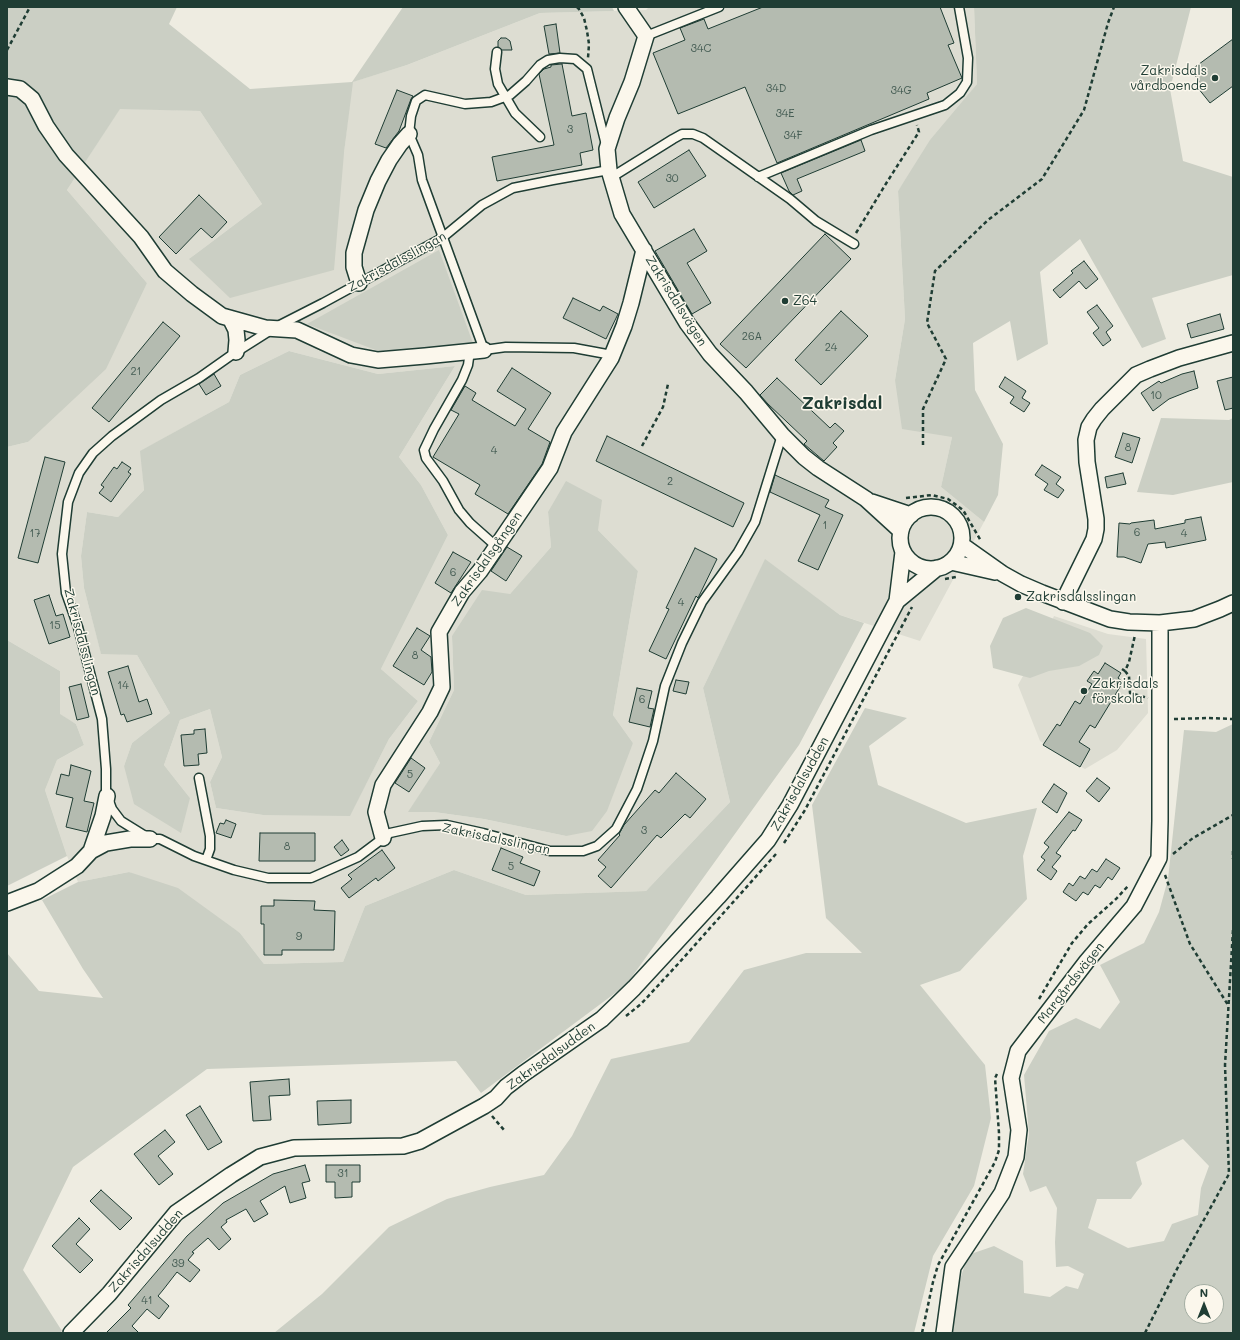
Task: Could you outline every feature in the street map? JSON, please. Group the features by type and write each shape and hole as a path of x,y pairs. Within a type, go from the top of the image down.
{"street":[{"path":"626,7 646,36"},
{"name":"Zakrisdalsvägen","path":"646,36 632,82 616,118 607,149 610,174 622,214 688,323 710,354 746,392 782,435 818,468 866,499 901,531"},
{"path":"7,86 20,90 32,99 46,126 66,155 141,237 165,271 192,294 222,316 265,328 297,330 351,355 378,360 477,351"},
{"path":"359,283 354,267 354,253 366,210 378,181 389,160 409,134"},
{"name":"Zakrisdalsgången","path":"383,838 376,812 384,785 430,712 442,687 440,632 462,592 480,571 550,468 564,432 612,355 624,326 644,250"},
{"path":"230,318 236,330 236,352"},
{"path":"1063,602 1094,539 1096,529 1096,519 1087,462 1086,440 1089,427 1094,419 1136,375 1150,368 1179,358 1233,343"},
{"path":"866,499 911,515"},
{"path":"926,507 943,509 957,520 961,528 962,545 951,562 944,566 939,574 917,566 909,560 903,552 900,542 901,531 903,525 911,515 926,507"},
{"path":"962,545 974,561"},
{"name":"Zakrisdalsudden","path":"71,1333 109,1294 176,1213 260,1157 294,1148 402,1146 420,1141 496,1098 506,1087 602,1019 639,982 718,897 768,840 790,805 897,601 903,552"},
{"path":"951,562 974,561 1063,602 1110,619 1129,622 1160,623 1194,619 1233,603"},
{"name":"Zakrisdalsudden","path":"897,601 939,574"},
{"name":"Margårdsvägen","path":"944,1333 953,1267 1002,1193 1016,1158 1019,1130 1011,1078 1018,1051 1087,961 1134,906 1159,858 1160,623"},
{"name":"Zakrisdalsslingan","path":"91,851 103,816 107,796"},
{"name":"Zakrisdalsslingan","path":"91,851 106,843 130,840 150,840"},
{"path":"7,903 45,886 77,866 91,851"}],"lane":[{"path":"646,36 719,7"},
{"path":"758,176 871,130 945,105 960,93 967,82 968,58 959,7"},
{"path":"497,52 495,69 498,84 516,113 540,137"},
{"path":"497,547 458,510 443,481 426,458 424,450 462,380 468,365 477,351 453,262 442,238 422,180 418,155 409,134 411,116 416,101 425,95 465,104 491,102 510,95 526,81 540,65 548,60 560,58 575,59 587,69 607,149"},
{"path":"610,174 682,134 693,134 703,138 790,199 816,221 852,243"},
{"name":"Zakrisdalsslingan","path":"610,174 553,180 513,188 482,204 442,238 274,328 199,378 161,400 107,440 93,453 79,473 68,502 62,554 66,593 78,627 102,720 107,796 112,809 120,821 150,840 160,840 206,860 234,870 268,878 311,878 358,857 390,833 422,826 447,825 550,851 583,851 597,846 616,829 637,789 653,741 665,686 682,643 702,602 738,552 755,522 782,435"},
{"path":"477,351 506,347 574,348 612,355"},
{"path":"198,778 210,836 210,849 206,860"}],"path":[{"path":"7,50 30,7"},
{"path":"577,7 580,9 584,18 587,31 589,44 587,69"},
{"path":"923,445 923,409 946,359 927,323 936,271 988,220 1042,179 1084,110 1108,23 1114,7"},
{"path":"852,243 917,135 918,132 915,115"},
{"path":"642,446 663,408 668,384"},
{"path":"902,498 932,495 943,497 955,502 963,510 984,545 965,577 939,574"},
{"path":"783,844 806,810 915,602"},
{"path":"1135,633 1132,649 1123,670 1129,676 1130,692 1148,698"},
{"path":"1160,720 1208,718 1233,719"},
{"path":"1228,1006 1190,944 1159,858 1171,855 1194,838 1233,815"},
{"path":"624,1018 641,1004 678,964 751,884 779,849"},
{"path":"1233,851 1233,859"},
{"path":"1145,1333 1177,1269 1229,1174 1225,1065 1233,930"},
{"path":"484,1106 504,1130"}],"shaded area":[{"path":"7,7 177,7 169,24 250,89 352,82 403,7 612,7 614,11 540,13 407,65 353,82 344,153 334,270 230,298 189,259 262,204 200,111 120,109 67,190 147,283 106,369 28,442 7,447"},
{"path":"649,7 974,7 977,84 898,191 905,319 895,380 952,437 941,487 984,522 920,641 840,615 765,560 703,688 730,802 646,891 526,895 454,870 365,906 343,962 264,964 240,933 129,872 78,882 67,856 45,790 57,760 84,745 76,724 60,715 60,671 7,640 7,447 28,442 147,283 67,190 120,108 200,111 262,204 189,259 344,153 352,82 407,65 540,13 646,10","holes":["289,351 378,374 455,366 399,457 421,485 448,535 381,669 418,701 389,739 350,815 263,815 216,808 210,782 222,757 210,709 180,720 164,765 190,798 124,766 132,743 170,713 137,655 101,653 84,588 81,556 87,512 118,517 144,490 141,451 229,402 240,375","548,512 598,530 638,571 613,715 633,743 566,836 484,819 434,812 409,812 440,763 429,742 454,690 452,636 510,594 551,547"]},
{"path":"974,7 1191,7 1170,89 1183,161 1233,177 1233,275 1152,298 1166,339 1142,348 1080,239 1040,272 1048,344 1017,361 1010,321 973,343 975,390 1003,444 998,495 984,522 941,487 952,437 902,429 895,380 905,319 898,191 930,140 977,84"},
{"path":"439,250 474,346 381,352 307,324"},
{"path":"289,351 378,374 455,366 399,457 421,485 448,535 381,669 418,701 389,739 350,816 263,815 216,808 210,782 222,757 210,709 180,720 164,765 190,798 181,833 134,804 124,766 132,743 170,713 137,655 101,654 84,588 81,556 87,512 118,517 144,490 140,451 229,402 240,375"},
{"path":"1161,418 1229,420 1233,418 1233,482 1173,495 1137,492"},
{"path":"566,481 602,500 598,530 638,571 613,715 633,743 607,811 592,831 566,836 484,819 434,812 408,812 440,763 429,742 454,690 452,636 482,590 510,594 551,547 548,512"},
{"path":"765,559 840,615 864,623 799,745 626,985 481,1093 456,1061 207,1069 73,1167 23,1270 62,1331 60,1333 7,1333 7,953 39,991 103,998 83,969 42,900 78,882 129,872 178,888 240,933 264,964 343,962 365,906 454,870 526,895 646,891 730,802 703,688"},
{"path":"1026,608 1090,633 1103,646 1099,655 1079,666 1049,671 1030,678 993,668 990,646 1003,618"},
{"name":"Zakrisdals förskola","path":"1054,616 1108,634 1146,639 1148,713 1117,750 1085,769 1043,745 1040,741 1018,685 1043,640"},
{"path":"7,640 60,671 60,714 76,724 84,745 57,760 45,790 67,856 7,886"},
{"path":"865,708 907,718 869,746 878,785 966,823 1037,808 1023,856 1027,899 960,971 920,985 985,1065 991,1118 974,1186 933,1256 914,1333 274,1333 322,1294 389,1227 447,1199 490,1187 544,1175 572,1136 611,1059 689,1042 744,970 806,953 862,953 826,918 812,805"},
{"path":"1233,724 1233,1333 951,1333 957,1289 968,1255 994,1246 1023,1261 1024,1293 1050,1297 1066,1286 1078,1289 1084,1274 1068,1266 1056,1267 1055,1242 1057,1208 1046,1186 1030,1192 1023,1174 1029,1134 1024,1075 1049,1031 1076,1018 1100,1029 1120,1002 1100,965 1144,943 1159,912 1168,879 1184,730 1216,732","holes":["1183,1139 1209,1166 1201,1188 1198,1215 1172,1224 1164,1241 1128,1248 1088,1228 1097,1199 1131,1199 1142,1184 1136,1162"]}],"building":[{"path":"763,7 940,7 954,43 948,45 962,78 927,93 929,99 777,163 745,87 678,114 653,53 685,40 680,28 704,19 708,29"},
{"path":"556,24 560,53 549,54 544,26"},
{"path":"501,38 506,38 510,41 512,50 502,50 498,47 498,41"},
{"name":"Zakrisdals vårdboende","path":"1233,39 1233,86 1210,103 1198,88 1202,85 1191,70"},
{"path":"562,64 572,116 586,113 593,150 580,153 582,165 497,181 492,157 554,145 539,74 544,69 551,67 551,65"},
{"path":"397,90 413,96 399,131 386,148 375,144"},
{"path":"861,140 865,151 797,179 802,191 793,195 789,191 781,173"},
{"path":"689,150 706,176 654,208 638,182"},
{"path":"199,195 227,222 212,238 201,228 176,254 159,237"},
{"path":"694,229 707,251 687,263 711,303 692,314 655,251"},
{"name":"Z64","path":"825,234 851,259 746,368 720,344"},
{"path":"1084,261 1098,279 1086,289 1079,281 1060,298 1053,290 1073,273 1071,271"},
{"path":"573,298 600,311 603,306 618,314 606,339 563,318"},
{"path":"1097,305 1113,326 1106,332 1111,340 1103,346 1093,333 1099,328 1087,312"},
{"path":"841,311 868,336 821,385 795,360"},
{"path":"1220,314 1224,329 1191,338 1187,324"},
{"path":"163,322 180,336 109,422 92,408"},
{"path":"512,368 551,393 528,429 550,442 542,464 508,514 475,494 480,485 433,457 459,414 451,410 465,386 476,393 472,400 515,426 526,409 497,391"},
{"path":"1194,371 1198,388 1169,399 1153,411 1141,393 1159,381 1161,383 1182,374"},
{"path":"214,374 221,386 206,395 199,384"},
{"path":"1005,377 1026,391 1022,398 1030,403 1024,412 1010,403 1014,397 999,387"},
{"path":"1233,377 1233,408 1225,410 1217,381"},
{"path":"777,378 830,428 835,423 844,431 833,443 837,447 824,461 804,444 807,441 760,395"},
{"path":"1123,433 1140,438 1132,463 1115,457"},
{"path":"607,436 744,503 733,527 596,461"},
{"path":"45,457 65,462 38,563 18,558"},
{"path":"122,462 131,468 128,472 131,474 111,502 99,493 104,487 101,485 114,467 117,469"},
{"path":"1042,465 1061,477 1056,484 1064,490 1058,498 1044,490 1048,484 1035,475"},
{"path":"1123,473 1126,484 1107,488 1105,477"},
{"path":"775,475 829,500 825,507 843,515 818,570 798,561 820,515 770,492"},
{"path":"1201,517 1206,540 1166,548 1165,542 1148,544 1141,563 1124,557 1117,557 1119,523 1130,524 1154,520 1155,529 1185,523 1185,520"},
{"path":"507,547 522,556 506,581 491,571"},
{"path":"695,548 717,559 698,598 696,596 666,659 649,651 669,609 666,608"},
{"path":"453,552 471,562 451,593 435,583"},
{"path":"49,595 56,616 63,614 70,637 49,644 34,600"},
{"path":"417,628 430,636 421,650 431,657 432,672 424,685 393,666"},
{"path":"1105,663 1121,673 1118,678 1123,682 1095,728 1090,725 1079,742 1090,749 1080,767 1043,745 1057,724 1060,726 1075,701 1080,704 1092,684 1087,681 1094,671 1098,674"},
{"path":"128,666 139,702 147,699 152,714 127,722 124,714 121,715 108,672"},
{"path":"676,680 689,682 686,694 673,691"},
{"path":"81,684 89,717 77,720 69,687"},
{"path":"637,688 652,691 648,708 654,709 650,727 629,722"},
{"path":"205,729 207,753 198,754 199,765 184,766 181,735 194,734 194,730"},
{"path":"411,758 425,768 409,792 395,783"},
{"path":"71,765 91,771 84,801 94,803 87,832 66,827 73,798 56,794 61,774 69,776"},
{"path":"676,773 706,799 690,818 685,814 661,838 657,835 611,888 598,876 606,867 598,860 620,835 619,834 624,825 655,790 659,793"},
{"path":"1097,778 1110,788 1099,802 1086,791"},
{"path":"1054,784 1067,793 1057,813 1042,802"},
{"path":"1069,812 1082,820 1075,831 1073,830 1056,853 1061,856 1052,867 1057,871 1051,880 1037,870 1045,860 1041,857 1049,847 1044,843"},
{"path":"226,820 236,824 231,838 216,833 220,823 224,824"},
{"path":"260,833 315,833 315,861 259,861"},
{"path":"342,840 349,850 341,856 334,847"},
{"path":"501,848 523,857 520,863 540,871 534,886 492,870"},
{"path":"382,850 395,868 378,881 376,878 349,898 341,888 352,879 348,875"},
{"path":"1106,859 1120,868 1112,880 1108,877 1100,888 1095,885 1088,895 1083,892 1076,901 1063,892 1069,883 1073,886 1080,876 1085,879 1092,869 1097,872"},
{"path":"274,900 315,901 314,910 335,911 334,950 282,950 282,955 264,955 264,924 261,924 261,906 274,906"},
{"path":"289,1079 290,1095 269,1096 271,1120 253,1121 250,1082"},
{"path":"351,1100 351,1123 318,1125 317,1101"},
{"path":"200,1106 222,1142 208,1150 186,1115"},
{"path":"165,1130 175,1142 158,1156 173,1174 159,1185 134,1154"},
{"path":"305,1165 310,1181 302,1183 306,1198 290,1203 285,1186 260,1201 268,1214 254,1222 246,1209 226,1220 227,1222 221,1227 231,1239 219,1250 208,1238 192,1252 194,1253 188,1260 200,1270 190,1282 177,1272 158,1296 169,1306 159,1319 147,1309 132,1326 139,1333 106,1333 131,1308 128,1305 187,1236 223,1203 273,1174"},
{"path":"326,1165 360,1165 360,1182 352,1182 352,1197 335,1198 335,1182 326,1182"},
{"path":"101,1190 132,1218 120,1230 90,1201"},
{"path":"79,1218 90,1229 76,1244 93,1260 80,1273 52,1246"}],"place":[{"name":"Zakrisdals vårdboende","path":"1215,78"},
{"name":"Z64","path":"785,301"},
{"name":"Zakrisdalsslingan","path":"1018,597"},
{"name":"Zakrisdals förskola","path":"1084,691"}],"district":[{"name":"Zakrisdal","path":"842,404"}]}
